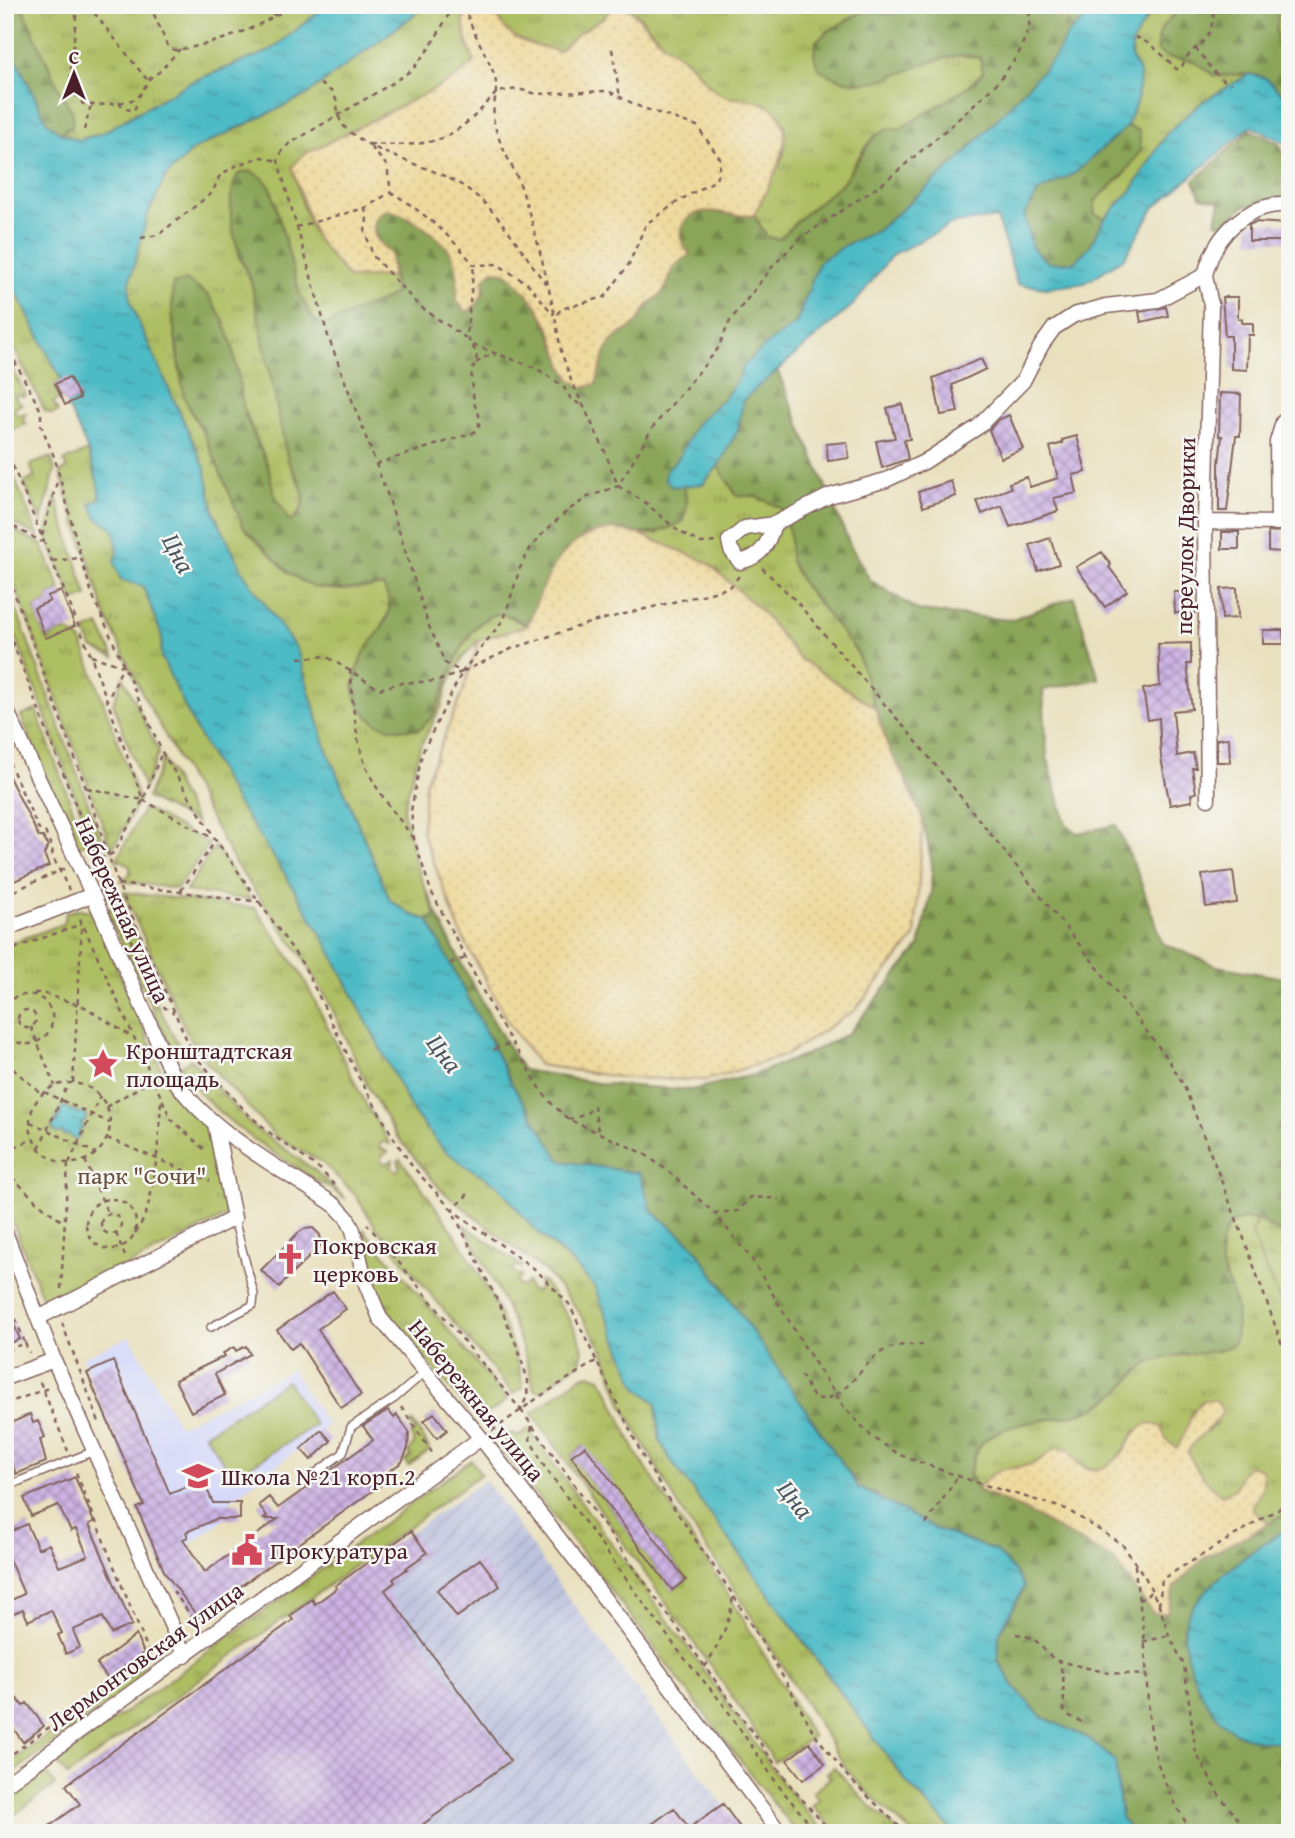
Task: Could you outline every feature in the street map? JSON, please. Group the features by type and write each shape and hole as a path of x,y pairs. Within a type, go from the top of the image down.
{"street":[{"path":"774,524 763,549 753,559 740,562 731,550 729,541 745,528 774,524 829,496 886,480 924,462 978,427 1023,381 1041,346 1054,328 1074,314 1106,306 1158,300 1205,275 1209,260 1220,240 1227,229 1238,220 1259,210 1281,204 1290,205"},
{"name":"переулок Дворики","path":"1205,275 1211,305 1205,522 1208,799"},
{"path":"1205,522 1278,523 1277,442 1283,422 1290,418"},
{"name":"Набережная улица","path":"5,707 170,1069 184,1094 215,1124 336,1206 347,1218 353,1230 373,1306 380,1318 481,1438 780,1833"},
{"path":"5,929 92,895"},
{"path":"38,1318 234,1218 215,1124"},
{"path":"5,1232 54,1360 185,1656"},
{"path":"5,1378 54,1360"},
{"name":"Лермонтовская улица","path":"5,1785 481,1438"}],"lane":[{"path":"211,1327 253,1305 254,1294 234,1218"},
{"path":"302,1483 343,1453 351,1427 395,1398 425,1372"},
{"path":"5,1487 94,1451"}],"path":[{"path":"77,5 70,83 74,93 83,104 97,107 138,98"},
{"path":"88,5 148,81"},
{"path":"150,5 167,45 174,50 237,34 292,5"},
{"path":"266,5 275,16"},
{"path":"454,5 431,46 413,69 289,144 278,161 328,336 376,464 428,624 445,663 462,672"},
{"path":"464,5 469,22 495,77 497,92 494,119 502,149 520,184 543,259 561,351 618,486 646,503 678,531 701,543 729,541"},
{"path":"1030,5 1029,28 999,81 882,184 799,239 773,266 730,321 717,350 653,427 618,486 588,497 543,533 530,549 520,568 504,619 462,672 422,753 411,811 414,839 430,891 498,1020 547,1099 568,1119 643,1153 668,1171 714,1213 751,1258 844,1407 872,1437 901,1455 1066,1508 1122,1544 1152,1591 1168,1635 1184,1665 1196,1754 1219,1795 1248,1833"},
{"path":"1135,37 1154,48 1176,69 1181,69 1186,56 1204,41 1212,27 1215,5"},
{"path":"1195,47 1209,68 1231,84"},
{"path":"119,102 123,108 134,111 148,81 180,49"},
{"path":"612,50 620,97"},
{"path":"320,84 330,88 341,123 369,145 387,166 391,192 421,211 456,242 474,265 467,330 470,341"},
{"path":"369,145 415,146 446,138 478,114 497,92 518,89 537,94 608,91 640,107 697,126 721,160 716,180 646,224 629,264 605,297 561,309 555,317"},
{"path":"84,130 91,105"},
{"path":"369,145 464,188 493,211 549,289"},
{"path":"141,238 159,235 212,194 220,175 239,164 262,158 278,161"},
{"path":"296,227 365,208 391,192"},
{"path":"365,208 365,230 373,256 419,306 470,341 477,354 476,363"},
{"path":"474,265 497,264 528,284 555,317"},
{"path":"5,344 41,411 41,425 55,459 80,558 104,623 162,752 216,841 304,966 358,1076 389,1130 412,1166 452,1210 548,1280 569,1304 645,1461 733,1595 814,1733 848,1777 906,1833"},
{"path":"473,345 536,368 563,386 571,399 583,406"},
{"path":"376,464 473,433 479,427 479,415 474,403 471,370 487,356 497,355"},
{"path":"5,366 18,365"},
{"path":"5,447 91,656 143,800"},
{"path":"42,540 59,475"},
{"path":"5,522 42,540"},
{"path":"52,561 80,558"},
{"path":"299,658 326,656 379,689 400,683 438,681 511,649 592,622 730,587 753,559 793,599 911,735 1168,1059 1184,1086 1263,1288 1290,1367"},
{"path":"5,568 86,788 118,884 193,1054 229,1096 275,1137 320,1169 337,1188"},
{"path":"5,623 144,971 165,1008 174,1013"},
{"path":"91,656 123,666"},
{"path":"107,702 123,666"},
{"path":"350,669 355,726 368,770 392,810 414,839"},
{"path":"109,856 114,853 143,800 162,752"},
{"path":"86,788 143,800 216,841"},
{"path":"180,891 216,841"},
{"path":"5,895 60,870"},
{"path":"118,884 260,902"},
{"path":"101,913 125,900"},
{"path":"5,952 82,924 171,1119 224,1167"},
{"path":"450,963 466,958"},
{"path":"5,1031 18,1043 28,1045 46,1036 51,1028 53,1017 50,1007 36,995 27,993"},
{"path":"5,1005 18,995 42,993 85,1007 134,1039"},
{"path":"24,1010 30,1010 36,1015 36,1022 31,1027 24,1028 19,1023 19,1015 24,1010"},
{"path":"31,1027 55,1086"},
{"path":"494,1049 512,1043"},
{"path":"5,1062 43,1093 110,1123"},
{"path":"106,1107 170,1069"},
{"path":"39,1148 69,1083"},
{"path":"82,1084 100,1096 106,1107 110,1123 107,1138 96,1153 85,1160 68,1163 48,1157 33,1139 31,1111 43,1093 55,1086 82,1084"},
{"path":"100,1096 68,1163 60,1318 102,1431"},
{"path":"135,1233 137,1222 134,1212 128,1205 111,1198 93,1206 87,1214 85,1224 87,1234 93,1242 111,1250 121,1248 130,1241 142,1225 156,1158 161,1098"},
{"path":"568,1119 585,1115 594,1106 598,1131"},
{"path":"30,1122 96,1153"},
{"path":"107,1138 228,1188"},
{"path":"5,1151 33,1139"},
{"path":"85,1160 108,1214"},
{"path":"5,1170 36,1201 64,1223"},
{"path":"452,1210 468,1194"},
{"path":"714,1213 738,1211 751,1197 779,1199"},
{"path":"452,1210 501,1308 518,1349 528,1381 527,1396 521,1410"},
{"path":"108,1214 115,1214 120,1219 121,1227 116,1233 107,1234 101,1228 101,1220 108,1214"},
{"path":"360,1216 521,1410 793,1789 832,1833"},
{"path":"116,1233 131,1271"},
{"path":"5,1291 30,1355"},
{"path":"5,1351 25,1343"},
{"path":"801,1375 814,1398 824,1400 836,1394 880,1353 898,1345 923,1345"},
{"path":"481,1438 596,1360"},
{"path":"5,1759 149,1655 39,1378"},
{"path":"5,1404 64,1382"},
{"path":"395,1398 433,1454 424,1461"},
{"path":"532,1425 530,1439 544,1466 680,1653 723,1704 772,1776 817,1833"},
{"path":"926,1524 959,1475"},
{"path":"1159,1605 1162,1579 1290,1502"},
{"path":"1135,1561 1149,1716 1158,1764 1176,1807 1192,1833"},
{"path":"172,1589 208,1639"},
{"path":"1138,1600 1152,1591"},
{"path":"705,1667 730,1620 733,1595"},
{"path":"1016,1634 1033,1637 1058,1661 1109,1673 1146,1675"},
{"path":"1143,1642 1168,1635"},
{"path":"1058,1661 1063,1674 1064,1710 1068,1715 1082,1721"}],"shaded area":[{"name":"Школа №21 корп.2","path":"130,1336 179,1426 292,1370 328,1426 229,1502 229,1516 188,1546 165,1573 137,1508 144,1505 82,1357"},
{"path":"485,1480 559,1585 744,1833 40,1833 79,1804 66,1785 337,1588 335,1586"}],"green space":[{"path":"5,5 21,5 58,87 73,113 72,127 60,133 46,121 5,36"},
{"path":"21,5 327,5 270,51 191,82 100,134 78,140 60,133 72,127 73,113 58,87"},
{"path":"423,5 466,5 464,27 474,62 455,79 303,155 293,167 303,206 315,237 349,278 392,276 395,292 388,298 325,325 313,319 300,295 238,255 251,281 288,461 303,493 302,507 290,522 274,494 268,466 241,402 173,284 172,311 179,369 190,411 289,573 301,581 324,588 383,586 389,598 389,612 368,647 353,686 357,700 365,712 447,679 467,638 491,616 502,613 527,626 479,640 463,657 420,747 403,811 418,870 436,916 428,920 409,914 390,900 326,748 297,650 244,574 214,513 205,468 130,300 130,280 148,213 166,176 194,149 305,96 419,11"},
{"path":"492,5 909,5 891,14 865,10 827,32 885,79 932,61 957,56 981,58 983,72 951,98 901,128 886,129 865,147 842,183 799,219 780,239 767,237 754,215 784,154 785,126 779,114 755,101 727,97 714,91 687,60 664,44 636,13 612,8 559,52 518,39 503,26"},
{"path":"909,5 1100,5 1068,34 1056,57 960,159 877,231 845,245 806,294 796,324 771,341 744,365 735,385 696,424 678,459 666,470 672,486 684,486 687,504 684,521 656,532 611,530 593,534 578,542 566,552 547,579 527,626 508,615 491,616 477,625 456,660 433,715 426,723 418,730 379,725 362,709 355,685 361,659 389,612 389,602 383,586 341,590 313,587 289,573 244,528 204,434 184,398 172,311 173,284 186,280 208,295 223,319 232,344 245,415 268,466 274,494 290,522 298,515 304,500 303,493 288,461 251,281 232,228 231,201 238,174 251,171 263,178 271,188 300,295 313,319 325,325 388,298 395,292 391,254 379,242 374,230 375,218 386,210 395,212 414,221 433,235 453,257 457,301 484,293 484,279 494,269 508,276 520,285 539,310 564,368 596,384 608,346 616,337 636,324 647,306 662,293 676,265 689,255 681,233 683,225 690,217 706,211 754,215 767,237 780,239 799,219 842,183 874,137 886,129 901,128 951,98 983,72 980,58 959,56 939,59 881,80 861,83 840,80 818,68 814,55 816,41 827,32 865,10 891,14"},
{"path":"1155,5 1182,5 1168,57 1194,61 1215,76 1249,74 1202,102 1167,133 1132,190 1105,218 1094,214 1095,201 1125,173 1139,132 1127,126 1137,100 1140,74 1131,57 1133,41"},
{"path":"1182,5 1283,5 1277,20 1276,36 1280,50 1290,64 1290,101 1266,78 1249,74 1215,76 1194,61 1167,57 1158,52 1161,31"},
{"path":"1283,5 1290,5 1290,64 1280,50 1276,36 1277,20"},
{"path":"1127,126 1139,131 1141,150 1125,173 1095,201 1094,214 1105,218 1090,246 1074,262 1050,263 1032,248 1024,215 1039,191 1075,173"},
{"path":"1250,130 1279,144 1290,166 1290,201 1244,206 1223,224 1216,222 1220,201 1201,197 1194,181"},
{"path":"5,270 62,381 55,384 61,398 53,402 58,412 52,414 45,411 5,330"},
{"path":"12,369 26,395 16,395 16,399 22,404 14,411 17,415 26,413 23,420 27,424 12,430 5,427 5,370"},
{"path":"777,370 850,545 870,580 919,611 1010,620 1074,597 1099,679 1043,690 1047,757 1066,824 1078,833 1116,825 1138,874 1162,943 1217,966 1290,979 1290,1245 1276,1231 1257,1220 1237,1221 1226,1230 1221,1244 1221,1259 1236,1308 1237,1326 1233,1345 1214,1351 1154,1361 1143,1367 1118,1392 1096,1407 999,1432 986,1439 977,1450 969,1475 978,1491 1024,1510 1114,1560 1153,1613 1167,1613 1174,1587 1205,1557 1290,1511 1290,1528 1275,1536 1212,1585 1192,1608 1184,1627 1226,1726 1256,1739 1290,1743 1290,1833 1133,1833 1121,1818 1119,1794 1088,1738 1042,1717 1016,1690 998,1660 999,1634 1024,1588 996,1551 936,1529 858,1487 694,1246 652,1211 639,1173 561,1162 512,1084 428,920 436,915 428,893 472,984 523,1070 603,1084 691,1090 753,1075 805,1055 849,1033 919,947 931,893 932,864 923,820 903,774 889,750 857,652 803,584 790,561 790,534 781,508 756,496 737,496 718,466 738,430 743,400"},
{"path":"88,451 100,499 91,504 96,517 114,529 118,552 143,586 162,636 161,656 327,944 413,1112 463,1164 497,1184 533,1228 594,1286 637,1387 656,1403 660,1440 670,1459 908,1784 955,1833 912,1833 847,1770 732,1585 683,1514 623,1406 604,1352 577,1309 547,1273 441,1190 396,1135 368,1087 330,1004 302,956 236,865 141,691 106,616 60,472 67,469 64,461"},
{"path":"51,457 55,470 41,522 24,482 35,477 30,465"},
{"path":"718,466 737,496 756,496 781,508 790,534 790,561 803,584 857,652 875,708 799,658 761,611 707,562 639,534 658,534 687,504 684,486 703,483"},
{"path":"5,473 13,474 38,536 5,519"},
{"path":"56,497 87,596 74,601 46,536"},
{"path":"5,526 41,544 61,590 48,596 50,601 34,608 46,638 66,630 81,640 139,801 112,850 5,558"},
{"path":"5,579 104,846 95,849 5,608"},
{"path":"99,625 114,657 92,648 85,631"},
{"path":"123,677 159,752 144,788 113,703"},
{"path":"36,710 86,844 74,848 21,716"},
{"path":"163,759 196,823 147,798"},
{"path":"144,808 209,844 177,889 121,881 130,874 130,866 123,861 116,861"},
{"path":"215,846 251,900 186,891"},
{"path":"123,892 255,908 302,975 363,1099 390,1144 380,1144 380,1148 388,1152 381,1157 381,1162 393,1160 392,1168 397,1171 400,1159 475,1266 504,1325 523,1387 513,1394 377,1229 354,1193 323,1163 275,1136 201,1056 188,1035"},
{"path":"122,904 161,992 153,996 179,1046 172,1049 106,910"},
{"name":"парк \"Сочи\"","path":"79,909 90,911 94,915 168,1085 184,1107 207,1127 228,1215 52,1304 43,1299 5,1203 5,945 63,924 66,913","holes":["65,1106 77,1114 79,1130 54,1131 52,1127 61,1116 60,1110"]},
{"path":"191,1059 251,1125 313,1169 346,1199 233,1124 213,1106 180,1066"},
{"path":"1242,1219 1257,1220 1252,1233 1283,1307 1290,1313 1290,1511 1270,1523 1254,1512 1252,1506 1260,1495 1240,1475 1235,1489 1222,1495 1206,1481 1188,1452 1194,1440 1216,1424 1193,1409 1185,1436 1177,1448 1166,1440 1136,1430 1118,1457 1102,1469 1083,1466 1056,1448 1035,1463 997,1471 978,1490 969,1475 978,1450 988,1438 1010,1427 1070,1416 1091,1409 1115,1394 1146,1365 1167,1356 1220,1351 1236,1305 1221,1266 1221,1237 1229,1225"},
{"path":"1257,1220 1282,1235 1290,1245 1290,1313 1283,1307 1261,1259 1252,1233"},
{"path":"463,1224 523,1267 516,1266 513,1269 514,1273 522,1275 517,1281 518,1286 524,1286 528,1282 530,1290 535,1292 539,1289 539,1281 544,1282 580,1339 583,1350 580,1362 541,1391 534,1390 514,1326"},
{"path":"364,1230 507,1399 498,1407 478,1413 466,1407 389,1316 372,1275"},
{"path":"589,1374 600,1378 605,1384 636,1453 724,1587 813,1737 774,1762 743,1712 532,1413","holes":["584,1446 686,1579 673,1590 571,1456"]},
{"path":"287,1381 315,1425 233,1477 205,1434"},
{"path":"413,1422 429,1448 408,1466 405,1461 411,1456 408,1452 414,1444 411,1434 415,1431 410,1424"},
{"path":"528,1429 709,1677 783,1784 825,1833 797,1833 503,1453 502,1446 508,1434 513,1433 517,1437"},
{"path":"471,1460 481,1474 67,1776 57,1762"},
{"path":"171,1647 176,1655 5,1778 5,1766"},
{"path":"834,1767 860,1796 900,1833 836,1833 812,1806 819,1800 813,1792 830,1778 827,1773"},
{"path":"45,1771 55,1785 5,1821 5,1800"}],"sand":[{"path":"466,5 492,5 497,17 510,33 526,42 559,51 612,8 625,6 664,44 686,60 715,91 730,98 756,101 773,109 782,121 785,135 777,169 754,215 706,211 690,217 683,225 681,237 690,255 676,265 662,293 647,306 636,324 616,337 608,346 596,384 583,388 571,380 550,329 535,303 507,273 494,270 484,279 481,299 466,312 457,301 453,257 442,242 414,221 386,210 375,218 376,238 391,254 392,276 349,278 315,237 292,167 303,155 455,79 474,62 463,20"},
{"path":"613,529 639,534 707,562 761,611 799,658 875,708 889,750 903,774 923,820 915,937 855,1010 786,1055 707,1080 625,1078 539,1065 510,1025 462,936 422,832 425,783 462,694 479,640 527,626 549,575 564,553 586,536"},
{"path":"1203,1400 1216,1400 1223,1412 1188,1452 1194,1465 1206,1481 1222,1495 1235,1489 1240,1475 1249,1465 1262,1469 1262,1489 1252,1506 1254,1512 1270,1523 1205,1557 1174,1587 1167,1613 1153,1613 1114,1560 1024,1510 978,1490 997,1471 1035,1463 1056,1448 1069,1450 1080,1465 1087,1468 1109,1465 1124,1450 1136,1431 1149,1423 1162,1427 1166,1440 1177,1448 1194,1411"}],"water":[{"name":"Цна","path":"327,5 423,5 419,11 305,96 194,149 166,176 148,213 130,280 130,300 138,321 205,468 214,513 244,574 297,650 326,748 390,900 410,914 428,920 512,1084 561,1161 639,1173 652,1211 694,1246 858,1487 936,1529 996,1551 1016,1573 1024,1587 999,1634 998,1661 1016,1690 1042,1717 1088,1738 1115,1761 1121,1817 1133,1833 955,1833 908,1784 670,1459 660,1440 656,1403 637,1387 594,1286 574,1264 533,1228 497,1184 443,1149 413,1112 327,944 285,874 235,800 194,726 161,656 162,636 143,586 121,580 114,562 118,552 114,529 96,517 91,504 100,499 96,474 67,405 80,398 69,378 62,381 5,270 5,36 46,121 60,133 79,140 100,134 191,82 270,51"},
{"path":"1100,5 1155,5 1133,41 1131,57 1140,74 1137,100 1127,126 1075,173 1039,191 1024,215 1032,248 1049,263 1074,262 1090,246 1105,218 1132,190 1167,133 1202,102 1249,74 1266,78 1290,101 1290,163 1287,159 1287,144 1251,126 1154,208 1124,258 1085,283 1046,288 1017,284 997,218 954,223 892,255 854,304 743,400 738,430 718,466 703,484 672,487 665,479 666,470 678,459 696,424 735,385 744,365 771,341 796,324 819,262 845,245 877,231 960,159 1055,57 1068,34"},
{"path":"65,1106 71,1112 75,1110 86,1115 86,1120 81,1124 83,1128 79,1130 80,1135 76,1139 68,1134 64,1136 62,1132 56,1133 53,1129 53,1125 58,1121 56,1118 61,1116 60,1110"},
{"path":"1290,1528 1290,1743 1250,1739 1226,1726 1215,1714 1196,1682 1184,1632 1193,1607 1216,1581 1248,1555"}],"building":[{"path":"1255,222 1290,224 1290,241 1249,241 1249,225"},
{"path":"1222,297 1238,297 1238,319 1242,319 1242,323 1253,323 1253,335 1248,335 1247,370 1231,369 1231,336 1225,336"},
{"path":"1166,307 1168,316 1141,322 1139,312"},
{"path":"981,359 986,369 952,385 958,412 941,415 933,378"},
{"path":"69,377 80,398 65,405 55,384"},
{"path":"1220,393 1241,394 1240,436 1236,436 1227,511 1219,511 1222,436 1219,436"},
{"path":"902,404 910,439 904,440 908,459 882,468 876,441 895,438 887,408"},
{"path":"1009,415 1023,449 1001,458 989,430 998,420"},
{"path":"1077,436 1086,472 1073,475 1077,493 1054,498 1058,511 1010,527 1002,506 982,514 977,501 1011,488 1009,483 1027,477 1030,487 1058,478 1050,447"},
{"path":"847,442 849,458 828,461 826,444"},
{"path":"951,481 956,496 923,507 918,492"},
{"path":"1283,531 1283,552 1268,551 1268,532"},
{"path":"1222,532 1239,532 1239,549 1222,549"},
{"path":"1050,538 1059,564 1038,571 1030,545"},
{"path":"1102,552 1111,565 1109,567 1127,591 1105,607 1076,567"},
{"path":"1237,588 1238,618 1222,619 1221,589"},
{"path":"61,591 75,626 46,638 34,608 50,601 47,596"},
{"path":"1174,592 1190,592 1190,601 1195,601 1195,613 1175,613"},
{"path":"1263,630 1283,630 1284,644 1263,644"},
{"path":"1191,643 1191,664 1187,664 1192,709 1173,711 1177,756 1193,753 1196,768 1192,768 1196,793 1191,794 1192,801 1170,805 1161,758 1159,718 1148,720 1143,689 1160,686 1158,644"},
{"path":"1229,738 1230,762 1217,762 1217,739"},
{"path":"5,769 39,837 43,837 48,846 44,854 49,866 5,885"},
{"path":"1233,871 1237,903 1206,907 1202,875"},
{"name":"Покровская церковь","path":"313,1228 320,1235 320,1246 279,1287 261,1270 298,1233"},
{"path":"333,1291 346,1309 318,1329 361,1395 341,1408 299,1343 291,1349 277,1330"},
{"path":"5,1304 20,1339 5,1345"},
{"path":"246,1346 250,1354 215,1374 225,1395 191,1412 175,1380 225,1356 223,1353 234,1347 236,1351"},
{"path":"113,1361 170,1494 203,1480 213,1503 240,1503 240,1519 216,1519 186,1532 188,1537 183,1539 205,1572 278,1519 264,1519 267,1516 259,1505 269,1497 278,1508 373,1440 363,1426 388,1410 394,1418 397,1415 409,1432 408,1448 402,1462 382,1476 386,1481 198,1617 165,1573 137,1508 144,1505 87,1373"},
{"path":"434,1413 447,1430 437,1438 424,1421"},
{"path":"30,1414 33,1423 38,1421 45,1437 40,1439 46,1462 16,1474 10,1459 5,1461 5,1426"},
{"path":"321,1430 331,1441 311,1460 301,1449"},
{"path":"585,1446 686,1580 672,1590 571,1456"},
{"path":"75,1477 94,1522 89,1524 132,1625 111,1634 103,1617 73,1630 80,1647 66,1654 58,1635 62,1633 51,1610 28,1621 23,1609 5,1617 5,1603 24,1594 5,1550 5,1534 27,1524 38,1549 49,1544 59,1567 88,1556 76,1529 71,1531 58,1505 31,1516 24,1498"},
{"path":"411,1531 427,1553 393,1579 395,1582 385,1590 510,1761 411,1833 40,1833 80,1804 66,1785 293,1620 290,1616 312,1599 315,1604 337,1588 335,1586"},
{"path":"480,1559 500,1586 457,1617 437,1590"},
{"path":"136,1635 144,1653 108,1679 97,1664"},
{"path":"15,1696 23,1706 27,1703 44,1726 23,1742 5,1717 5,1703"},
{"path":"810,1743 825,1764 803,1780 787,1760"},
{"path":"723,1804 744,1833 640,1833 674,1808 689,1828"}],"place":[{"name":"Кронштадтская площадь","path":"103,1064"},
{"name":"Покровская церковь","path":"290,1259"},
{"name":"Школа №21 корп.2","path":"198,1476"},
{"name":"Прокуратура","path":"247,1550"}]}
